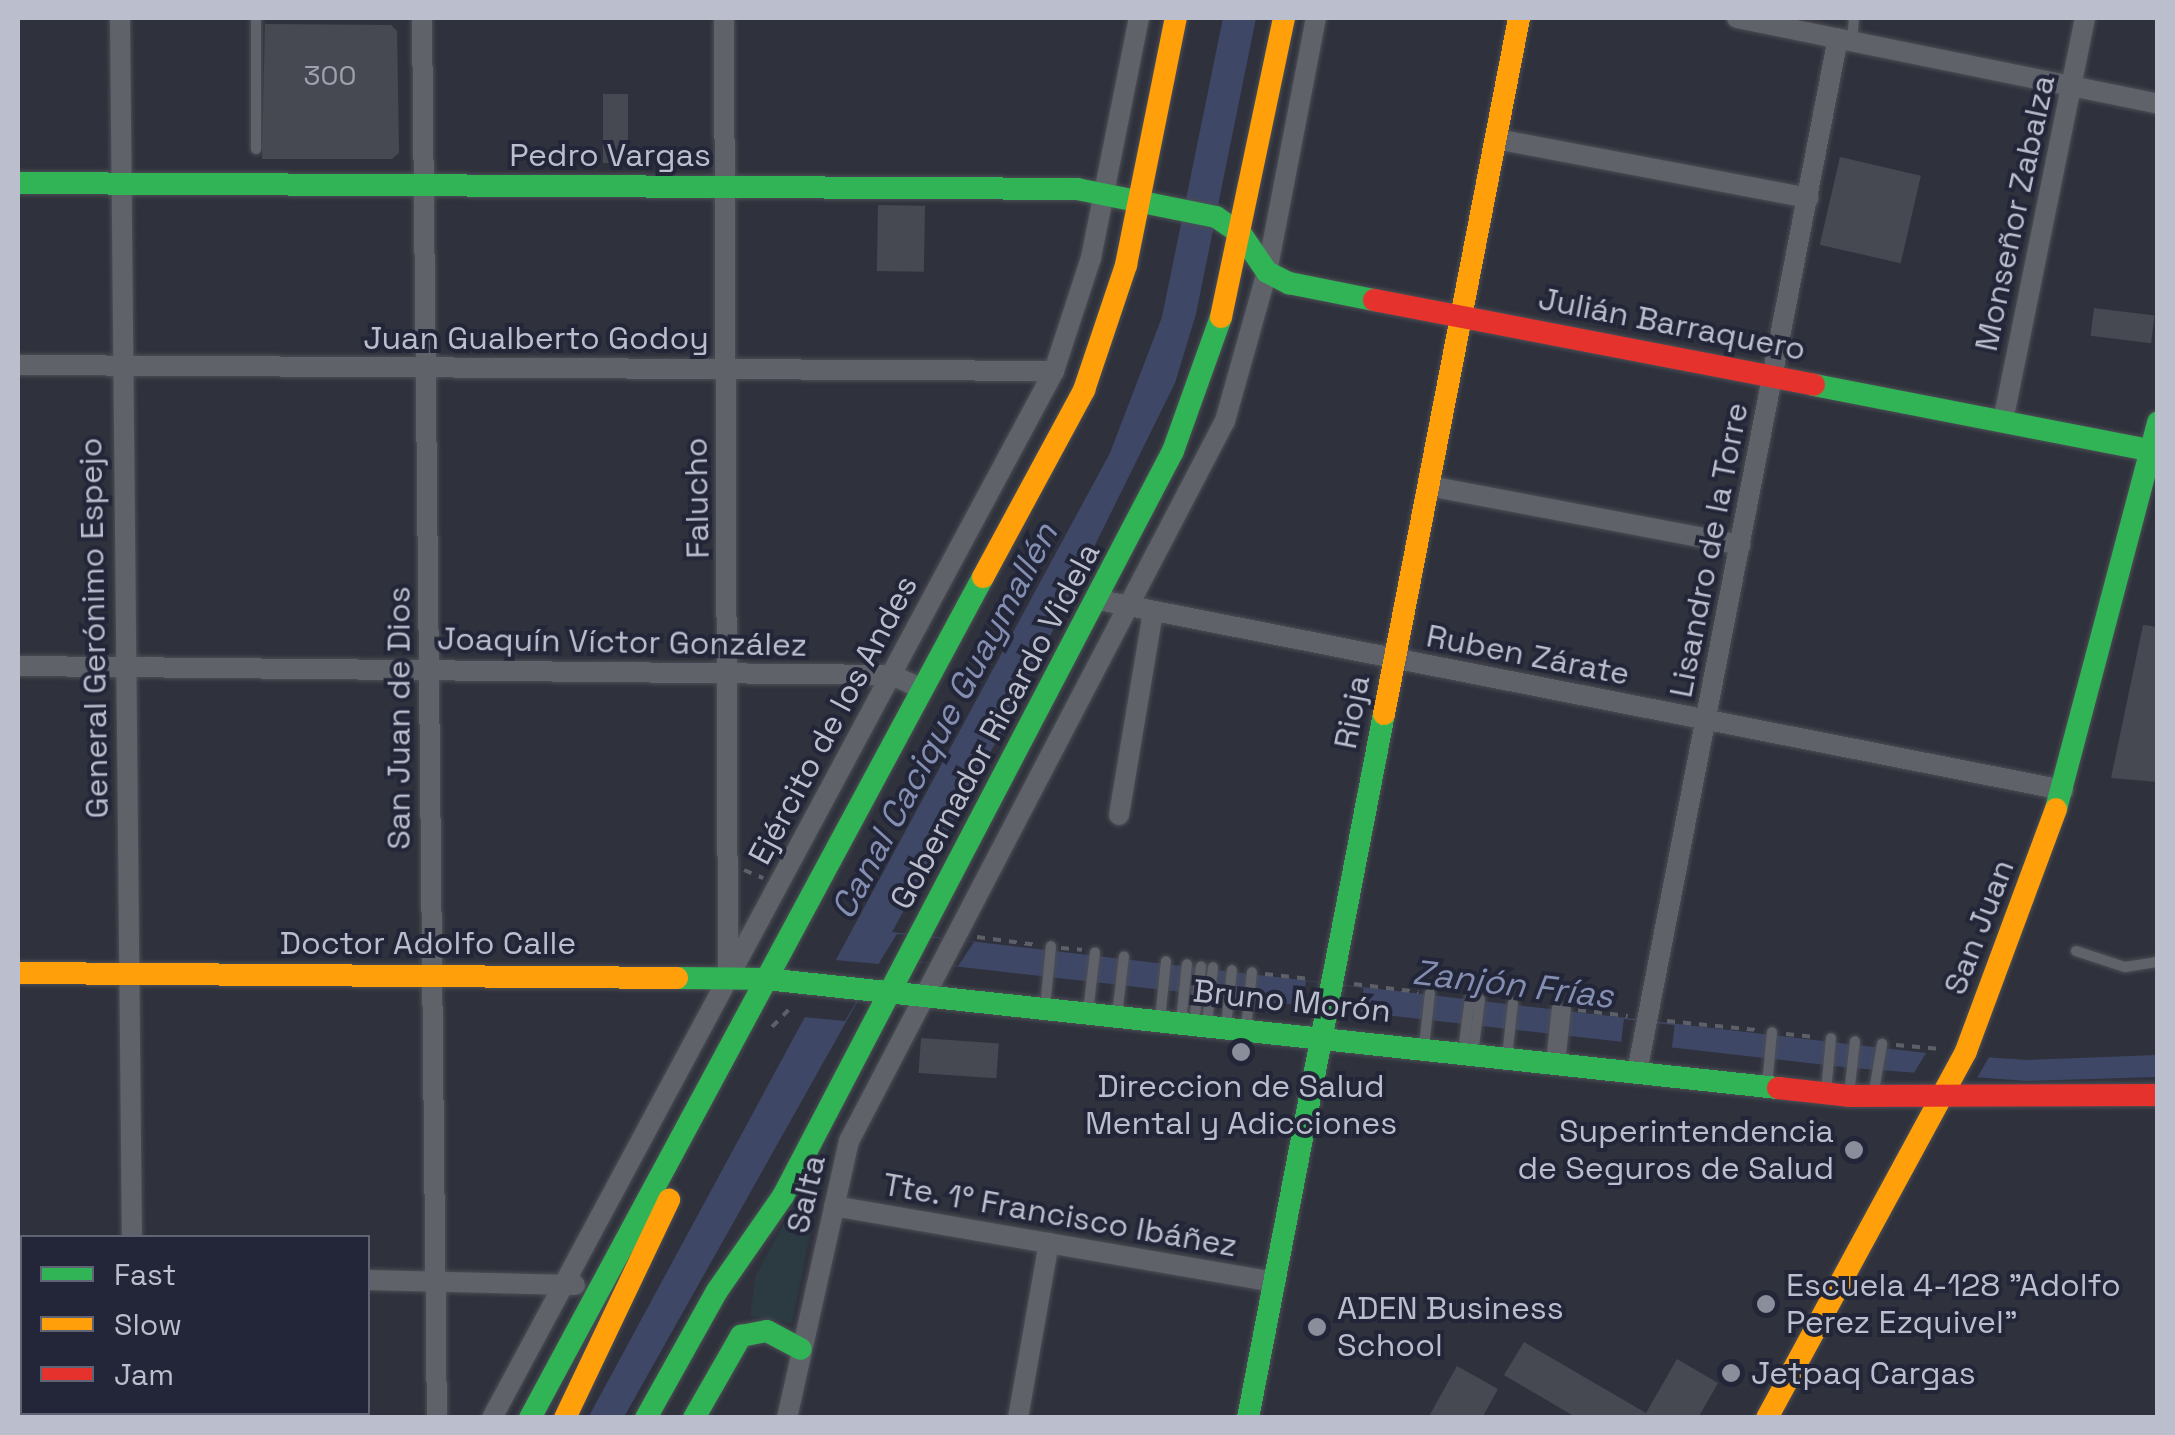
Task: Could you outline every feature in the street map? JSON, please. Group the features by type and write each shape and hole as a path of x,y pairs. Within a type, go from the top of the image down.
{"main road":[{"path":"530,1418 1084,390 1140,200 1176,18"},
{"name":"Gobernador Ricardo Videla","path":"646,1418 716,1291 783,1196 1099,600 1191,409 1241,234 1284,18"},
{"name":"Rioja","path":"1248,1418 1519,18"},
{"name":"Pedro Vargas","path":"18,183 1104,193 1200,214 1241,234"},
{"path":"1241,234 1266,272"},
{"name":"Julián Barraquero","path":"1266,272 1289,283 2154,451"},
{"name":"San Juan","path":"1767,1418 1959,1066 2064,790 2154,451 2158,422"},
{"name":"Doctor Adolfo Calle","path":"18,974 728,978 830,986"},
{"name":"Bruno Morón","path":"830,986 1838,1095 1943,1099 2158,1095"},
{"path":"565,1418 665,1214 699,1109"},
{"path":"674,1418 755,1265 783,1196"},
{"path":"694,1418 741,1336 782,1334 802,1350"}],"street":[{"name":"General Gerónimo Espejo","path":"120,18 120,366 132,1235"},
{"name":"San Juan de Dios","path":"422,18 437,1418"},
{"name":"Falucho","path":"724,18 728,978"},
{"name":"Ejército de los Andes","path":"492,1418 1054,371 1074,323 1139,18"},
{"path":"1118,815 1143,609 1225,420 1266,272 1316,18"},
{"path":"1737,18 2158,104"},
{"name":"Monseñor Zabalza","path":"2003,421 2085,18"},
{"name":"Lisandro de la Torre","path":"1637,1072 1808,198 1845,40"},
{"path":"1496,138 1808,198"},
{"name":"Juan Gualberto Godoy","path":"18,365 1054,371"},
{"path":"1429,486 1740,545"},
{"name":"Ruben Zárate","path":"1099,600 2064,790"},
{"name":"Salta","path":"787,1418 849,1141 950,939 1143,609"},
{"name":"Joaquín Víctor González","path":"18,666 892,675 922,689"},
{"name":"Tte. 1° Francisco Ibáñez","path":"834,1206 1275,1282"},
{"path":"1018,1418 1048,1243"},
{"path":"370,1280 566,1280 594,1295"}],"lane":[{"path":"256,18 256,148"},
{"path":"1845,40 1854,18"},
{"path":"1045,1008 1051,948"},
{"path":"2076,951 2124,967 2158,962"},
{"path":"1088,1013 1095,954"},
{"path":"1117,1016 1124,957"},
{"path":"1166,963 1164,990 1202,1025"},
{"path":"1186,966 1184,992 1202,1025"},
{"path":"1206,968 1210,995 1202,1025 1197,994 1206,968"},
{"path":"1202,1025 1229,998 1232,971"},
{"path":"1202,1025 1249,1000 1252,974"},
{"path":"1424,1048 1430,995"},
{"path":"1468,1053 1475,1000"},
{"path":"1508,1058 1513,1004"},
{"path":"1556,1063 1561,1010"},
{"path":"1767,1087 1772,1034"},
{"path":"1831,1040 1829,1066 1838,1095"},
{"path":"1838,1095 1852,1068 1855,1043"},
{"path":"1874,1097 1882,1046"}],"path":[{"path":"730,870 779,885"}],"shaded area":[{"path":"829,1140 792,1323 750,1316 756,1275"}],"water":[{"path":"1223,18 1256,18 1196,314 1175,383 1014,709 892,932 1926,1053 2028,1060 2157,1055 2157,1077 2027,1081 1852,1068 882,958 624,1417 588,1418 1110,453 1162,317"}],"pier":[{"path":"897,934 974,942 958,966 882,958"},
{"path":"835,960 879,964 845,1021 803,1017"},
{"path":"1306,981 1364,988 1361,1013 1303,1006"},
{"path":"1624,1019 1675,1025 1672,1050 1621,1044"},
{"path":"1926,1053 1989,1057 1977,1078 1914,1073"}],"building":[{"path":"265,24 391,25 397,31 399,153 392,159 262,159"},
{"path":"603,94 628,94 628,163 603,163"},
{"path":"1840,157 1921,176 1901,263 1820,245"},
{"path":"878,205 925,206 924,272 877,271"},
{"path":"2094,308 2155,315 2151,343 2091,336"},
{"path":"2143,625 2158,627 2158,782 2111,778"},
{"path":"921,1038 999,1043 996,1078 919,1073"},
{"path":"1524,1342 1646,1413 1677,1359 1718,1383 1698,1418 1577,1418 1504,1375"},
{"path":"1457,1366 1498,1389 1482,1418 1428,1418"}],"traffic: fast":[{"path":"18,183 1077,189 1216,217 1241,234 1267,272 1289,283 1374,300"},
{"path":"646,1418 717,1291 783,1196 1173,451 1221,317"},
{"path":"1814,385 2158,452"},
{"path":"2056,809 2158,422"},
{"path":"530,1418 983,577"},
{"path":"1248,1418 1384,714"},
{"path":"677,978 766,979 1778,1088"},
{"path":"694,1418 741,1336 767,1331 801,1349"}],"traffic: slow":[{"path":"983,577 1084,390 1126,265 1176,18"},
{"path":"1221,317 1284,18"},
{"path":"1384,714 1519,18"},
{"path":"1767,1418 1966,1051 2056,809"},
{"path":"18,973 677,978"},
{"path":"565,1418 669,1200"}],"traffic: jam":[{"path":"1374,300 1814,385"},
{"path":"1778,1088 1849,1096 2158,1095"}],"place":[{"name":"Direccion de Salud Mental y Adicciones","path":"1241,1052"},
{"name":"Superintendencia de Seguros de Salud","path":"1854,1150"},
{"name":"Escuela 4-128 \"Adolfo Perez Ezquivel\"","path":"1766,1304"},
{"name":"ADEN Business School","path":"1317,1327"},
{"name":"Jetpaq Cargas","path":"1731,1373"}],"water label":[{"name":"Canal Cacique Guaymallén","path":"944,721"},
{"name":"Zanjón Frías","path":"1513,984"}]}
